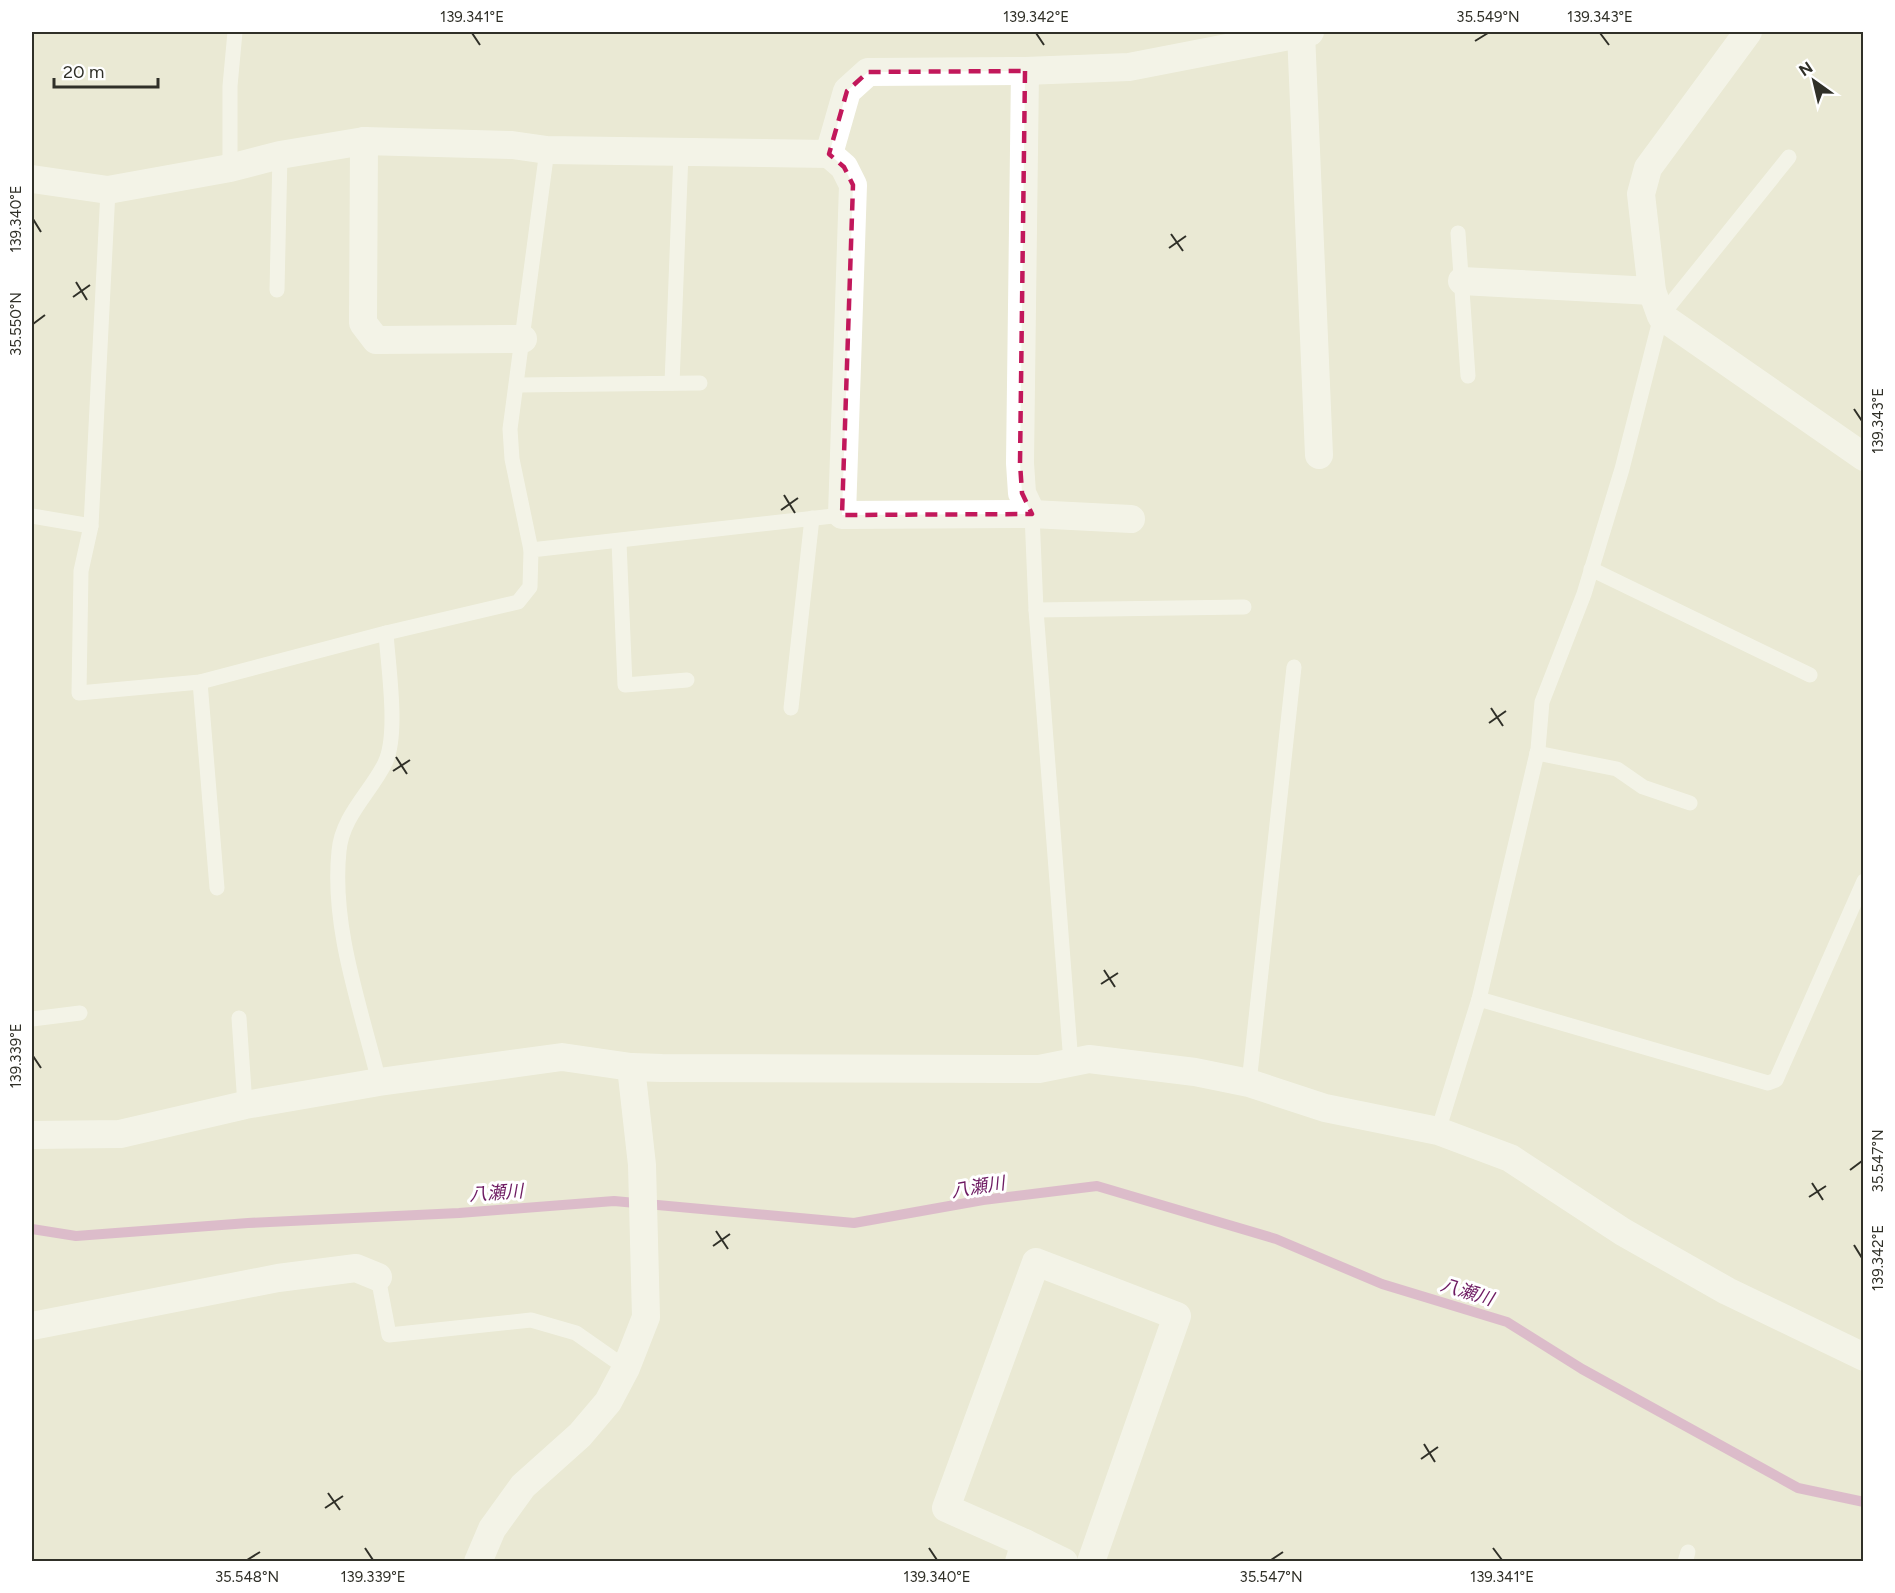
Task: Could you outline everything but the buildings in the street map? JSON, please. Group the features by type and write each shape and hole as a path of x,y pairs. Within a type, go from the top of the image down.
{"street":[{"path":"829,154 847,91 868,72 1024,71 1129,67 1305,32 1319,456"},
{"path":"1656,304 1641,194 1648,168 1748,32"},
{"path":"1024,71 1020,463 1022,493 1032,514"},
{"path":"32,179 108,190 230,168 279,155 364,141 512,146 547,150 829,154 844,167 853,185 842,515 1032,514 1131,519"},
{"path":"364,141 363,323 369,332 376,340 523,339"},
{"path":"1462,281 1656,304 1863,457"},
{"path":"32,1135 120,1134 245,1105 379,1082 562,1058 631,1067 1039,1069 1089,1059 1195,1072 1249,1083 1325,1108 1438,1131 1510,1158 1623,1232 1727,1292 1863,1357"},
{"path":"478,1562 492,1529 523,1486 580,1436 608,1402 626,1368 646,1317 646,1224 631,1067"},
{"path":"1064,1562 1022,1552 946,1508 1036,1262 1177,1316 1091,1562"},
{"path":"32,1326 278,1278 356,1268 378,1277"}],"lane":[{"path":"230,168 230,86 235,32"},
{"path":"108,190 91,526 81,571 79,693 200,682 386,633 518,602 530,586 531,550 512,459 510,429 518,385 547,150"},
{"path":"672,383 681,153"},
{"path":"277,290 279,155"},
{"path":"1438,1131 1479,999 1536,753 1542,702 1591,569 1622,469 1656,304 1788,157"},
{"path":"1458,234 1468,376"},
{"path":"518,385 700,383"},
{"path":"1032,514 1036,610 1071,1064"},
{"path":"531,550 619,542 842,515"},
{"path":"32,516 91,526"},
{"path":"791,708 812,518"},
{"path":"619,542 625,686 687,681"},
{"path":"1591,569 1810,675"},
{"path":"1036,610 1244,607"},
{"path":"379,1082 340,921 339,849 353,811 385,764 392,743 386,633"},
{"path":"1249,1083 1294,667"},
{"path":"200,682 217,888"},
{"path":"1536,753 1617,769 1643,787 1690,803"},
{"path":"1479,999 1768,1083 1776,1080 1863,881"},
{"path":"32,1019 80,1013"},
{"path":"239,1018 245,1105"},
{"path":"378,1277 389,1335 531,1320 576,1333 626,1368"}],"highlighted area":[{"path":"1025,71 1020,463 1022,493 1032,514 842,515 853,185 844,167 829,154 847,91 868,72"}],"waterway":[{"name":"八瀬川","path":"32,1229 76,1236 248,1223 459,1213 614,1201 854,1223 983,1200 1097,1186 1276,1239 1382,1284 1507,1322 1582,1369 1798,1488 1864,1502"}]}
